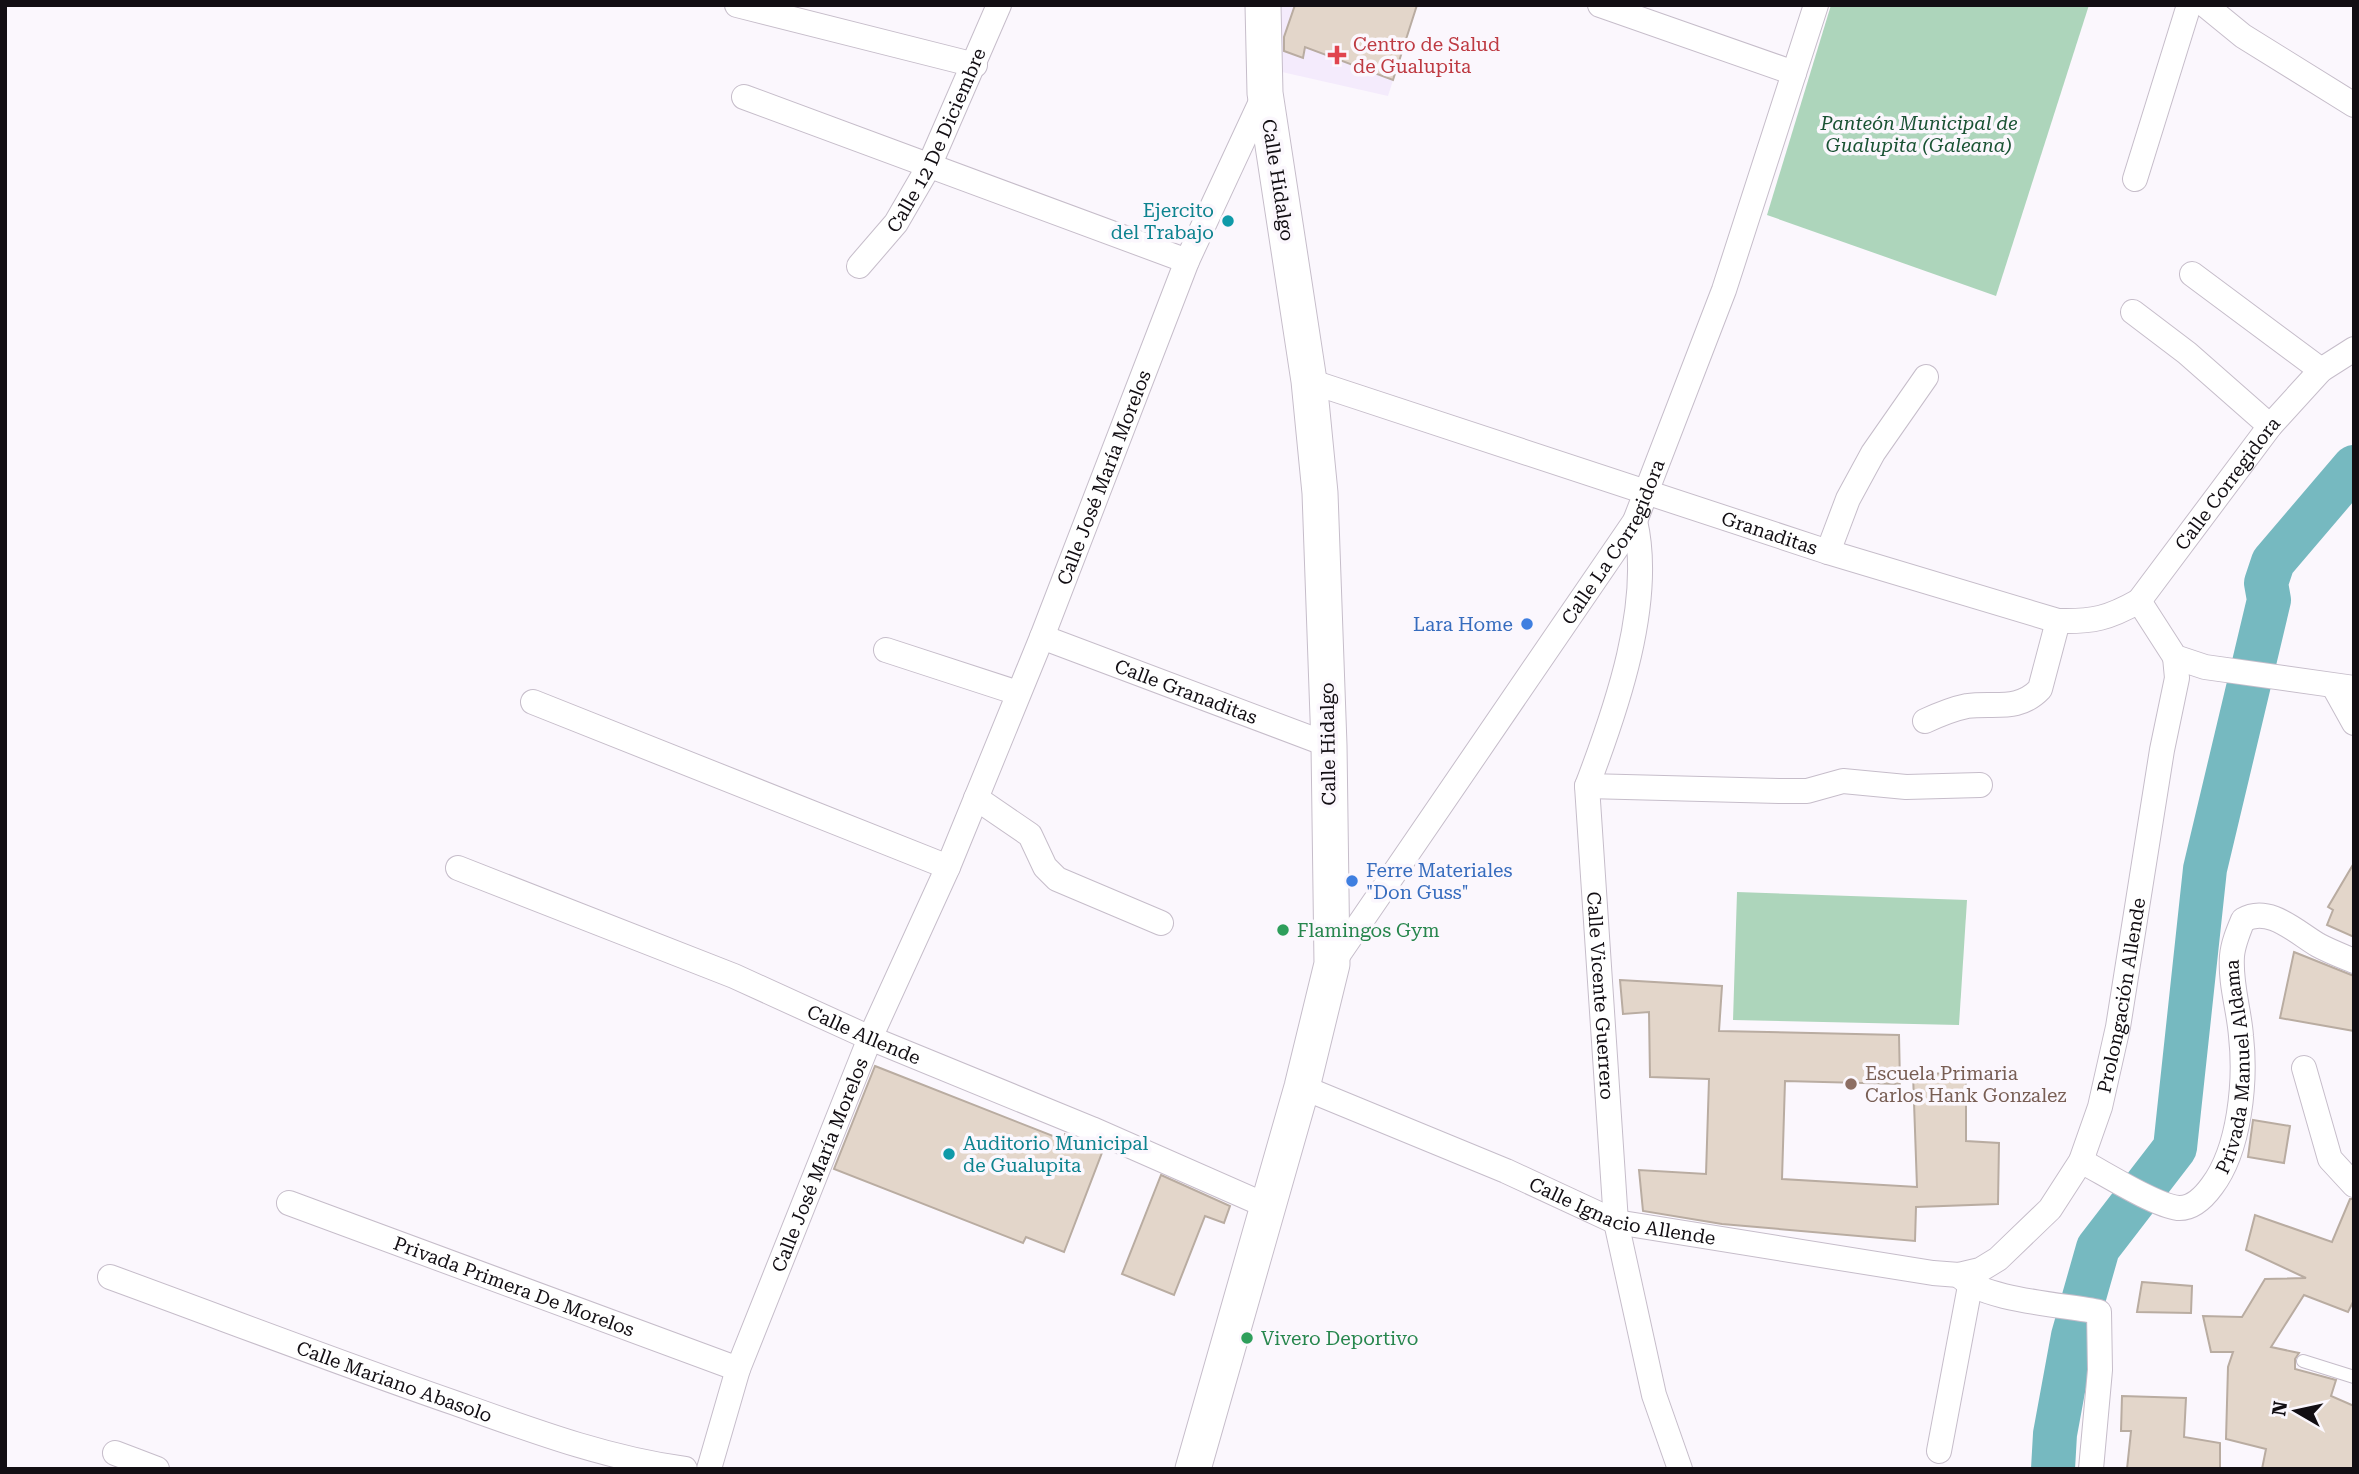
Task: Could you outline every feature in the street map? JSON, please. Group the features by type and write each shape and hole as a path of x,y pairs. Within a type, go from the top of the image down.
{"main road":[{"name":"Calle Hidalgo","path":"1193,1469 1301,1087 1332,964 1329,745 1320,493 1309,381 1265,93 1263,5"}],"street":[{"path":"737,5 975,65"},
{"name":"Calle 12 De Diciembre","path":"859,266 896,223 929,166 999,5"},
{"path":"1600,5 1794,73 1816,5"},
{"path":"2134,179 2189,5"},
{"path":"2205,5 2243,36 2294,65 2354,105"},
{"name":"Calle La Corregidora","path":"1332,964 1635,521 1648,494 1724,290 1794,73"},
{"name":"Calle José María Morelos","path":"709,1469 738,1369 870,1038 948,867 1042,637 1187,261 1265,93"},
{"path":"744,97 1187,261"},
{"path":"2192,274 2321,370"},
{"path":"2133,312 2187,353 2270,426"},
{"name":"Calle Corregidora","path":"2139,601 2270,426 2321,370 2354,349"},
{"path":"1828,552 1848,499 1873,453 1926,377"},
{"name":"Granaditas","path":"1309,381 1828,552 2059,621 2085,622 2109,617 2139,601"},
{"name":"Calle Vicente Guerrero","path":"1635,521 1642,568 1640,596 1609,728 1587,786 1616,1222 1654,1395 1680,1469"},
{"path":"2139,601 2175,657 2205,667 2273,674 2344,687 2354,723"},
{"path":"1925,721 1968,706 2005,706 2032,697 2040,689 2059,621"},
{"name":"Calle Granaditas","path":"1042,637 1329,745"},
{"path":"886,650 1018,693"},
{"name":"Prolongación Allende","path":"1965,1280 1998,1259 2050,1209 2081,1161 2100,1107 2118,1027 2162,750 2178,678 2175,657"},
{"path":"533,702 948,867"},
{"path":"1587,786 1807,791 1843,781 1906,787 1980,785"},
{"path":"976,798 1030,835 1045,867 1057,879 1161,923"},
{"name":"Calle Allende","path":"458,868 734,976 870,1038 1092,1129 1267,1206"},
{"name":"Privada Manuel Aldama","path":"2081,1161 2119,1182 2178,1208 2190,1206 2204,1198 2219,1177 2236,1135 2241,1035 2234,1003 2232,956 2243,920 2259,915 2273,917 2320,946 2354,961"},
{"path":"2304,1068 2330,1159 2354,1185"},
{"name":"Calle Ignacio Allende","path":"1301,1087 1506,1171 1616,1222 1965,1280"},
{"name":"Privada Primera De Morelos","path":"289,1203 738,1369"},
{"name":"Calle Mariano Abasolo","path":"110,1277 376,1376 572,1444 635,1462 685,1469"},
{"path":"1939,1451 1965,1280 2099,1312 2101,1370 2091,1469"},
{"path":"115,1453 157,1469"}],"lane":[{"path":"2302,1361 2354,1377"}],"shaded area":[{"name":"Centro de Salud de Gualupita","path":"1271,5 1417,5 1388,96 1273,70"}],"green space":[{"name":"Panteón Municipal de Gualupita (Galeana)","path":"1831,5 2089,5 1996,296 1767,215"},
{"path":"1737,892 1967,900 1959,1025 1733,1020"}],"building":[{"name":"Centro de Salud de Gualupita","path":"1295,5 1417,5 1393,80 1305,47 1303,58 1284,51 1284,37"},
{"path":"2354,863 2354,937 2327,925 2333,910 2328,907"},
{"path":"2294,952 2354,976 2354,1031 2280,1018"},
{"path":"1620,980 1722,986 1719,1031 1899,1035 1900,1084 1785,1081 1782,1179 1917,1187 1913,1074 1966,1073 1966,1141 1999,1143 1998,1204 1916,1207 1915,1241 1722,1224 1643,1211 1639,1170 1706,1174 1709,1079 1650,1077 1649,1012 1623,1014"},
{"name":"Auditorio Municipal de Gualupita","path":"875,1066 1063,1140 1065,1134 1103,1150 1064,1252 1026,1237 1023,1243 834,1169"},
{"path":"2253,1120 2290,1126 2284,1163 2248,1157"},
{"path":"1161,1175 1230,1206 1224,1223 1205,1216 1174,1295 1122,1274"},
{"path":"2350,1199 2354,1199 2354,1300 2348,1312 2304,1295 2271,1347 2299,1353 2295,1359 2295,1369 2336,1380 2331,1396 2354,1406 2354,1469 2262,1469 2266,1449 2226,1439 2228,1367 2233,1352 2211,1352 2203,1316 2242,1317 2265,1279 2306,1278 2246,1250 2255,1215 2332,1242"},
{"path":"2142,1282 2192,1286 2191,1313 2137,1312"},
{"path":"2122,1396 2186,1398 2184,1437 2220,1443 2220,1469 2127,1469 2131,1431 2121,1431"}],"waterway":[{"path":"2053,1469 2055,1434 2073,1336 2098,1248 2175,1148 2205,869 2269,600 2266,583 2273,562 2354,467"}],"place":[{"name":"Centro de Salud de Gualupita","path":"1337,55"},
{"name":"Ejercito del Trabajo","path":"1228,221"},
{"name":"Lara Home","path":"1527,624"},
{"name":"Ferre Materiales \"Don Guss\"","path":"1352,881"},
{"name":"Flamingos Gym","path":"1283,930"},
{"name":"Escuela Primaria Carlos Hank Gonzalez","path":"1851,1084"},
{"name":"Auditorio Municipal de Gualupita","path":"949,1154"},
{"name":"Vivero Deportivo","path":"1247,1338"}]}
